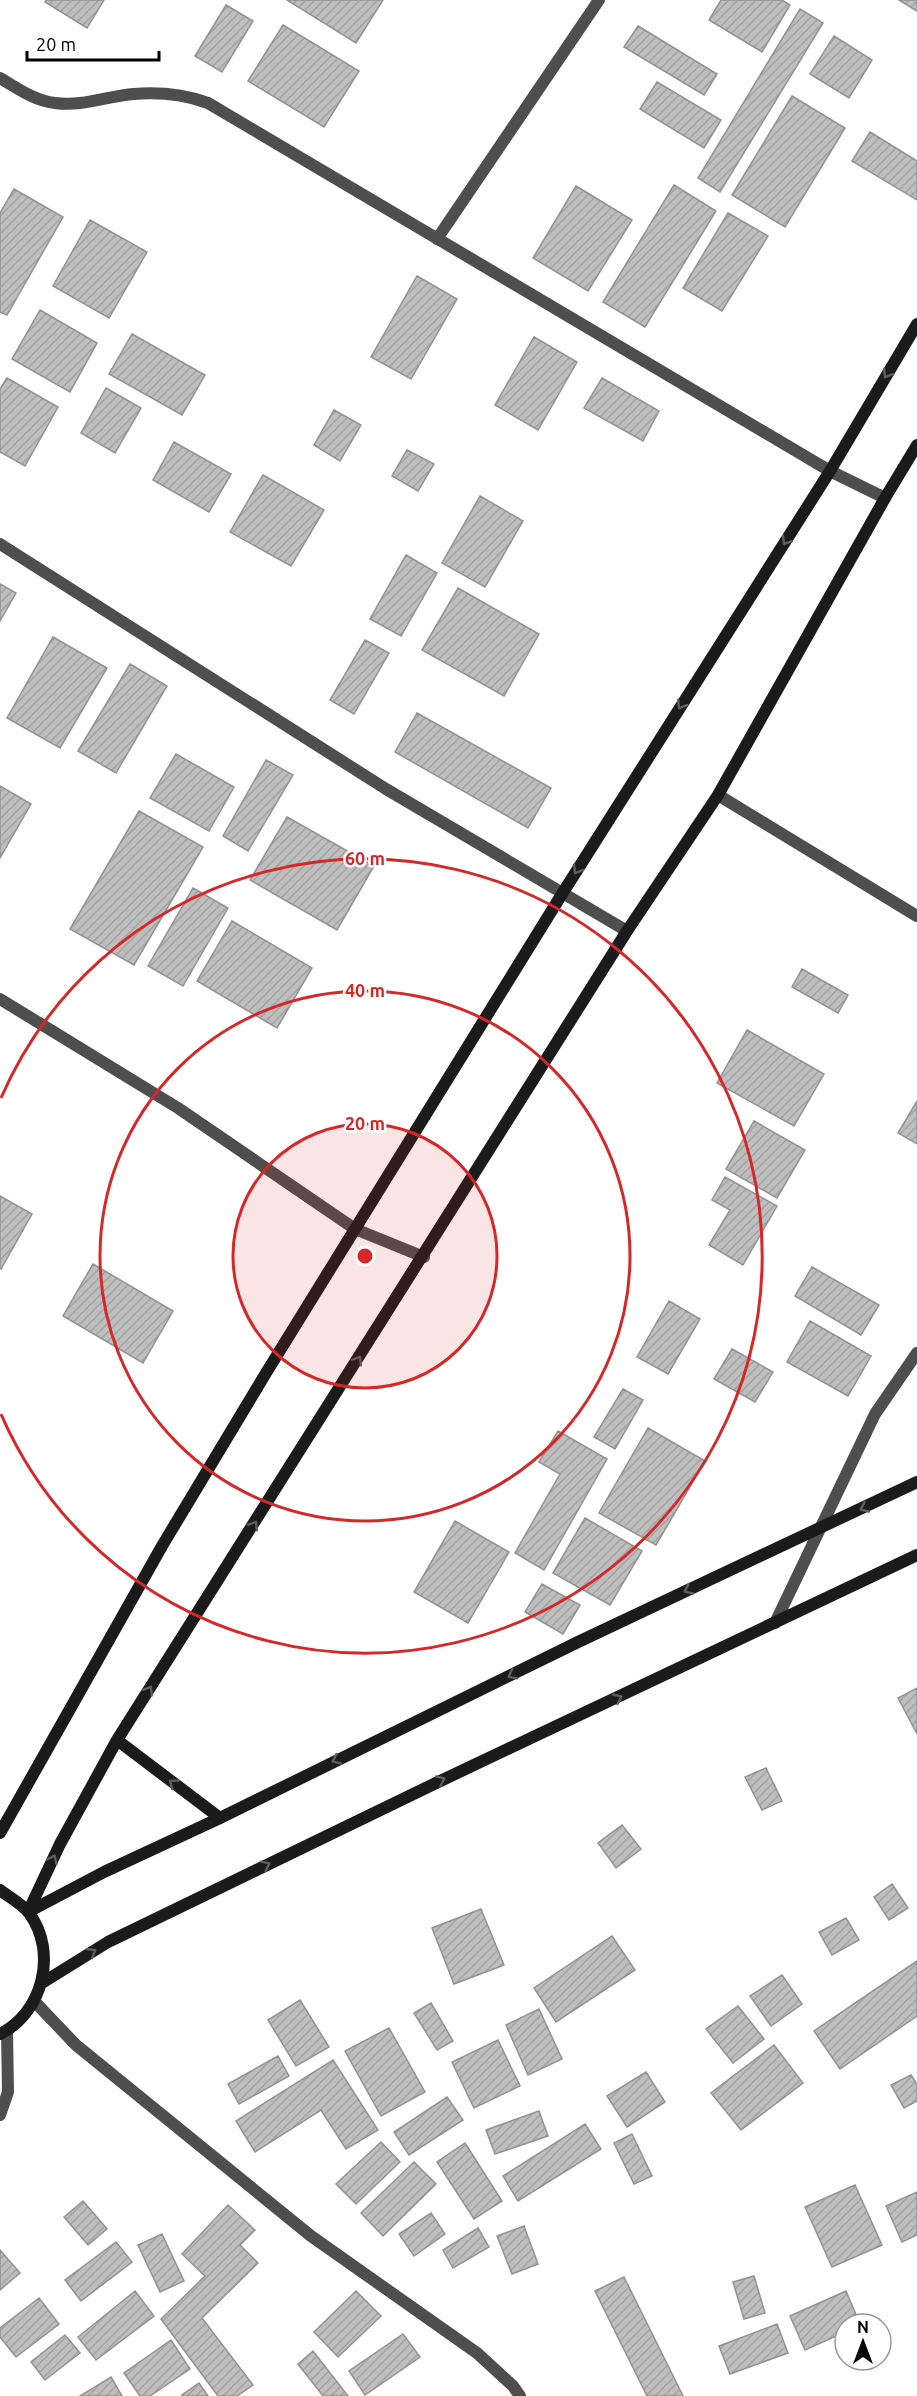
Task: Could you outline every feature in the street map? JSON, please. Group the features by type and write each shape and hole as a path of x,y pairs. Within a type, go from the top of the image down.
{"main road":[{"path":"0,1833 162,1546 562,894 830,471 917,324"},
{"path":"28,1912 60,1844 117,1740 424,1257 627,931 718,795 917,445"},
{"path":"28,1912 104,1872 220,1818 578,1642 917,1482"},
{"path":"42,1983 108,1942 434,1784 917,1555"},
{"path":"117,1740 220,1818"},
{"path":"0,1890 28,1912 36,1925 45,1963 42,1983 34,2001 22,2017 4,2032"}],"street":[{"path":"437,239 599,0"},
{"path":"0,78 36,98 53,103 70,105 133,94 168,93 208,103 830,471 885,498"},
{"path":"0,544 386,789 627,931"},
{"path":"718,795 917,916"},
{"path":"0,999 178,1108 355,1229 424,1257"},
{"path":"775,1623 875,1414 917,1353"},
{"path":"34,2001 76,2044 311,2236 477,2353 513,2386 520,2396"},
{"path":"0,2115 8,2092 4,2032"}],"building":[{"path":"46,0 104,0 87,28 45,2"},
{"path":"287,0 383,0 356,43"},
{"path":"721,0 782,0 790,5 762,52 709,20"},
{"path":"899,0 917,0 917,11"},
{"path":"226,5 253,21 222,72 195,56"},
{"path":"800,9 823,23 720,192 698,178"},
{"path":"283,25 359,71 324,127 248,81"},
{"path":"638,26 717,74 704,95 624,47"},
{"path":"834,36 872,60 849,98 810,74"},
{"path":"657,82 721,120 704,148 640,109"},
{"path":"792,96 845,128 785,227 732,195"},
{"path":"870,132 917,161 917,200 852,161"},
{"path":"674,185 716,211 645,327 603,302"},
{"path":"576,186 632,220 588,291 533,258"},
{"path":"14,189 63,217 7,315 0,312 0,213"},
{"path":"728,213 768,236 722,311 683,288"},
{"path":"90,220 147,252 109,318 53,286"},
{"path":"417,276 457,299 411,379 371,357"},
{"path":"40,310 97,343 70,392 12,359"},
{"path":"132,334 205,375 182,415 109,374"},
{"path":"534,337 577,362 538,430 495,405"},
{"path":"7,378 58,407 25,466 0,452 0,389"},
{"path":"602,378 659,411 643,441 584,408"},
{"path":"106,388 141,408 115,453 81,433"},
{"path":"334,410 361,425 340,461 314,445"},
{"path":"174,442 231,474 209,512 153,480"},
{"path":"407,450 434,464 418,491 392,476"},
{"path":"263,475 324,510 291,566 230,532"},
{"path":"480,496 523,521 485,587 442,563"},
{"path":"406,555 437,573 401,636 370,619"},
{"path":"0,584 16,593 0,621"},
{"path":"458,588 539,634 504,696 422,650"},
{"path":"53,637 107,668 60,748 7,718"},
{"path":"365,640 389,653 354,714 330,700"},
{"path":"130,664 167,686 116,773 78,751"},
{"path":"417,713 551,788 528,828 395,752"},
{"path":"176,754 234,787 209,831 150,798"},
{"path":"266,760 293,775 248,851 223,836"},
{"path":"0,786 31,804 0,858"},
{"path":"139,811 203,847 134,965 70,929"},
{"path":"287,817 374,866 337,930 250,880"},
{"path":"193,888 228,908 183,986 148,966"},
{"path":"232,921 312,968 277,1028 197,981"},
{"path":"802,969 848,995 838,1013 792,987"},
{"path":"747,1030 824,1074 794,1126 717,1083"},
{"path":"917,1101 917,1144 898,1133"},
{"path":"754,1121 805,1150 777,1198 726,1169"},
{"path":"725,1177 777,1206 743,1265 709,1245 730,1210 712,1200"},
{"path":"0,1196 32,1214 1,1269 0,1268"},
{"path":"93,1264 173,1311 143,1363 63,1316"},
{"path":"812,1267 879,1305 861,1335 795,1296"},
{"path":"669,1301 700,1319 668,1374 637,1357"},
{"path":"810,1321 871,1356 848,1396 787,1362"},
{"path":"732,1349 773,1372 755,1402 714,1379"},
{"path":"623,1389 643,1400 615,1449 594,1437"},
{"path":"648,1428 705,1461 656,1545 599,1513"},
{"path":"558,1431 607,1459 544,1570 515,1553 560,1474 539,1462"},
{"path":"585,1518 642,1551 610,1605 553,1573"},
{"path":"455,1521 509,1552 468,1623 414,1592"},
{"path":"542,1584 580,1605 563,1634 525,1612"},
{"path":"917,1688 917,1734 898,1698"},
{"path":"766,1768 782,1801 762,1810 745,1777"},
{"path":"622,1825 641,1849 616,1868 598,1843"},
{"path":"892,1884 908,1908 889,1920 874,1897"},
{"path":"481,1909 504,1965 454,1984 432,1928"},
{"path":"846,1918 859,1940 832,1955 819,1932"},
{"path":"612,1936 635,1970 556,2022 534,1988"},
{"path":"917,1961 917,2016 840,2069 814,2031"},
{"path":"782,1975 802,2004 771,2026 750,1996"},
{"path":"300,2000 329,2047 296,2066 268,2020"},
{"path":"431,2003 453,2041 437,2050 414,2013"},
{"path":"738,2006 764,2039 733,2063 706,2029"},
{"path":"539,2009 562,2059 528,2075 506,2025"},
{"path":"389,2028 425,2092 381,2116 345,2051"},
{"path":"498,2040 520,2086 474,2108 452,2062"},
{"path":"774,2045 803,2083 741,2130 711,2093"},
{"path":"278,2056 289,2076 239,2104 228,2084"},
{"path":"333,2060 378,2130 346,2149 321,2110 255,2152 236,2121"},
{"path":"646,2072 665,2102 627,2127 607,2096"},
{"path":"911,2075 917,2084 917,2101 904,2108 891,2085"},
{"path":"447,2097 463,2120 409,2155 394,2132"},
{"path":"539,2111 548,2136 495,2154 486,2130"},
{"path":"585,2124 601,2149 518,2201 503,2176"},
{"path":"632,2134 652,2176 634,2184 614,2143"},
{"path":"381,2142 400,2162 356,2204 336,2184"},
{"path":"465,2143 502,2201 474,2219 437,2162"},
{"path":"414,2162 436,2184 383,2236 361,2213"},
{"path":"855,2185 882,2245 832,2267 805,2207"},
{"path":"917,2192 917,2235 902,2242 886,2206"},
{"path":"83,2201 107,2229 88,2245 64,2217"},
{"path":"228,2205 255,2230 240,2245 258,2263 202,2318 253,2385 237,2396 218,2396 161,2319 205,2276 182,2254"},
{"path":"431,2213 445,2234 414,2256 399,2234"},
{"path":"524,2226 538,2264 512,2274 497,2236"},
{"path":"478,2228 489,2247 453,2268 443,2250"},
{"path":"162,2234 184,2281 160,2292 138,2245"},
{"path":"116,2242 132,2262 81,2301 65,2280"},
{"path":"0,2250 20,2273 0,2290"},
{"path":"754,2276 765,2313 744,2319 733,2282"},
{"path":"624,2277 683,2396 647,2396 595,2291"},
{"path":"135,2291 154,2316 96,2360 78,2337"},
{"path":"356,2291 381,2316 338,2357 314,2332"},
{"path":"846,2291 855,2312 833,2312 833,2337 805,2350 790,2316"},
{"path":"39,2298 59,2324 16,2357 0,2337 0,2328"},
{"path":"777,2324 788,2353 730,2374 719,2346"},
{"path":"403,2334 420,2357 365,2395 349,2371"},
{"path":"65,2335 80,2353 45,2380 31,2362"},
{"path":"171,2340 190,2369 150,2396 140,2396 124,2373"},
{"path":"313,2351 348,2396 323,2396 298,2364"},
{"path":"111,2377 122,2396 80,2396"},
{"path":"199,2383 208,2396 182,2396 182,2395"}]}
